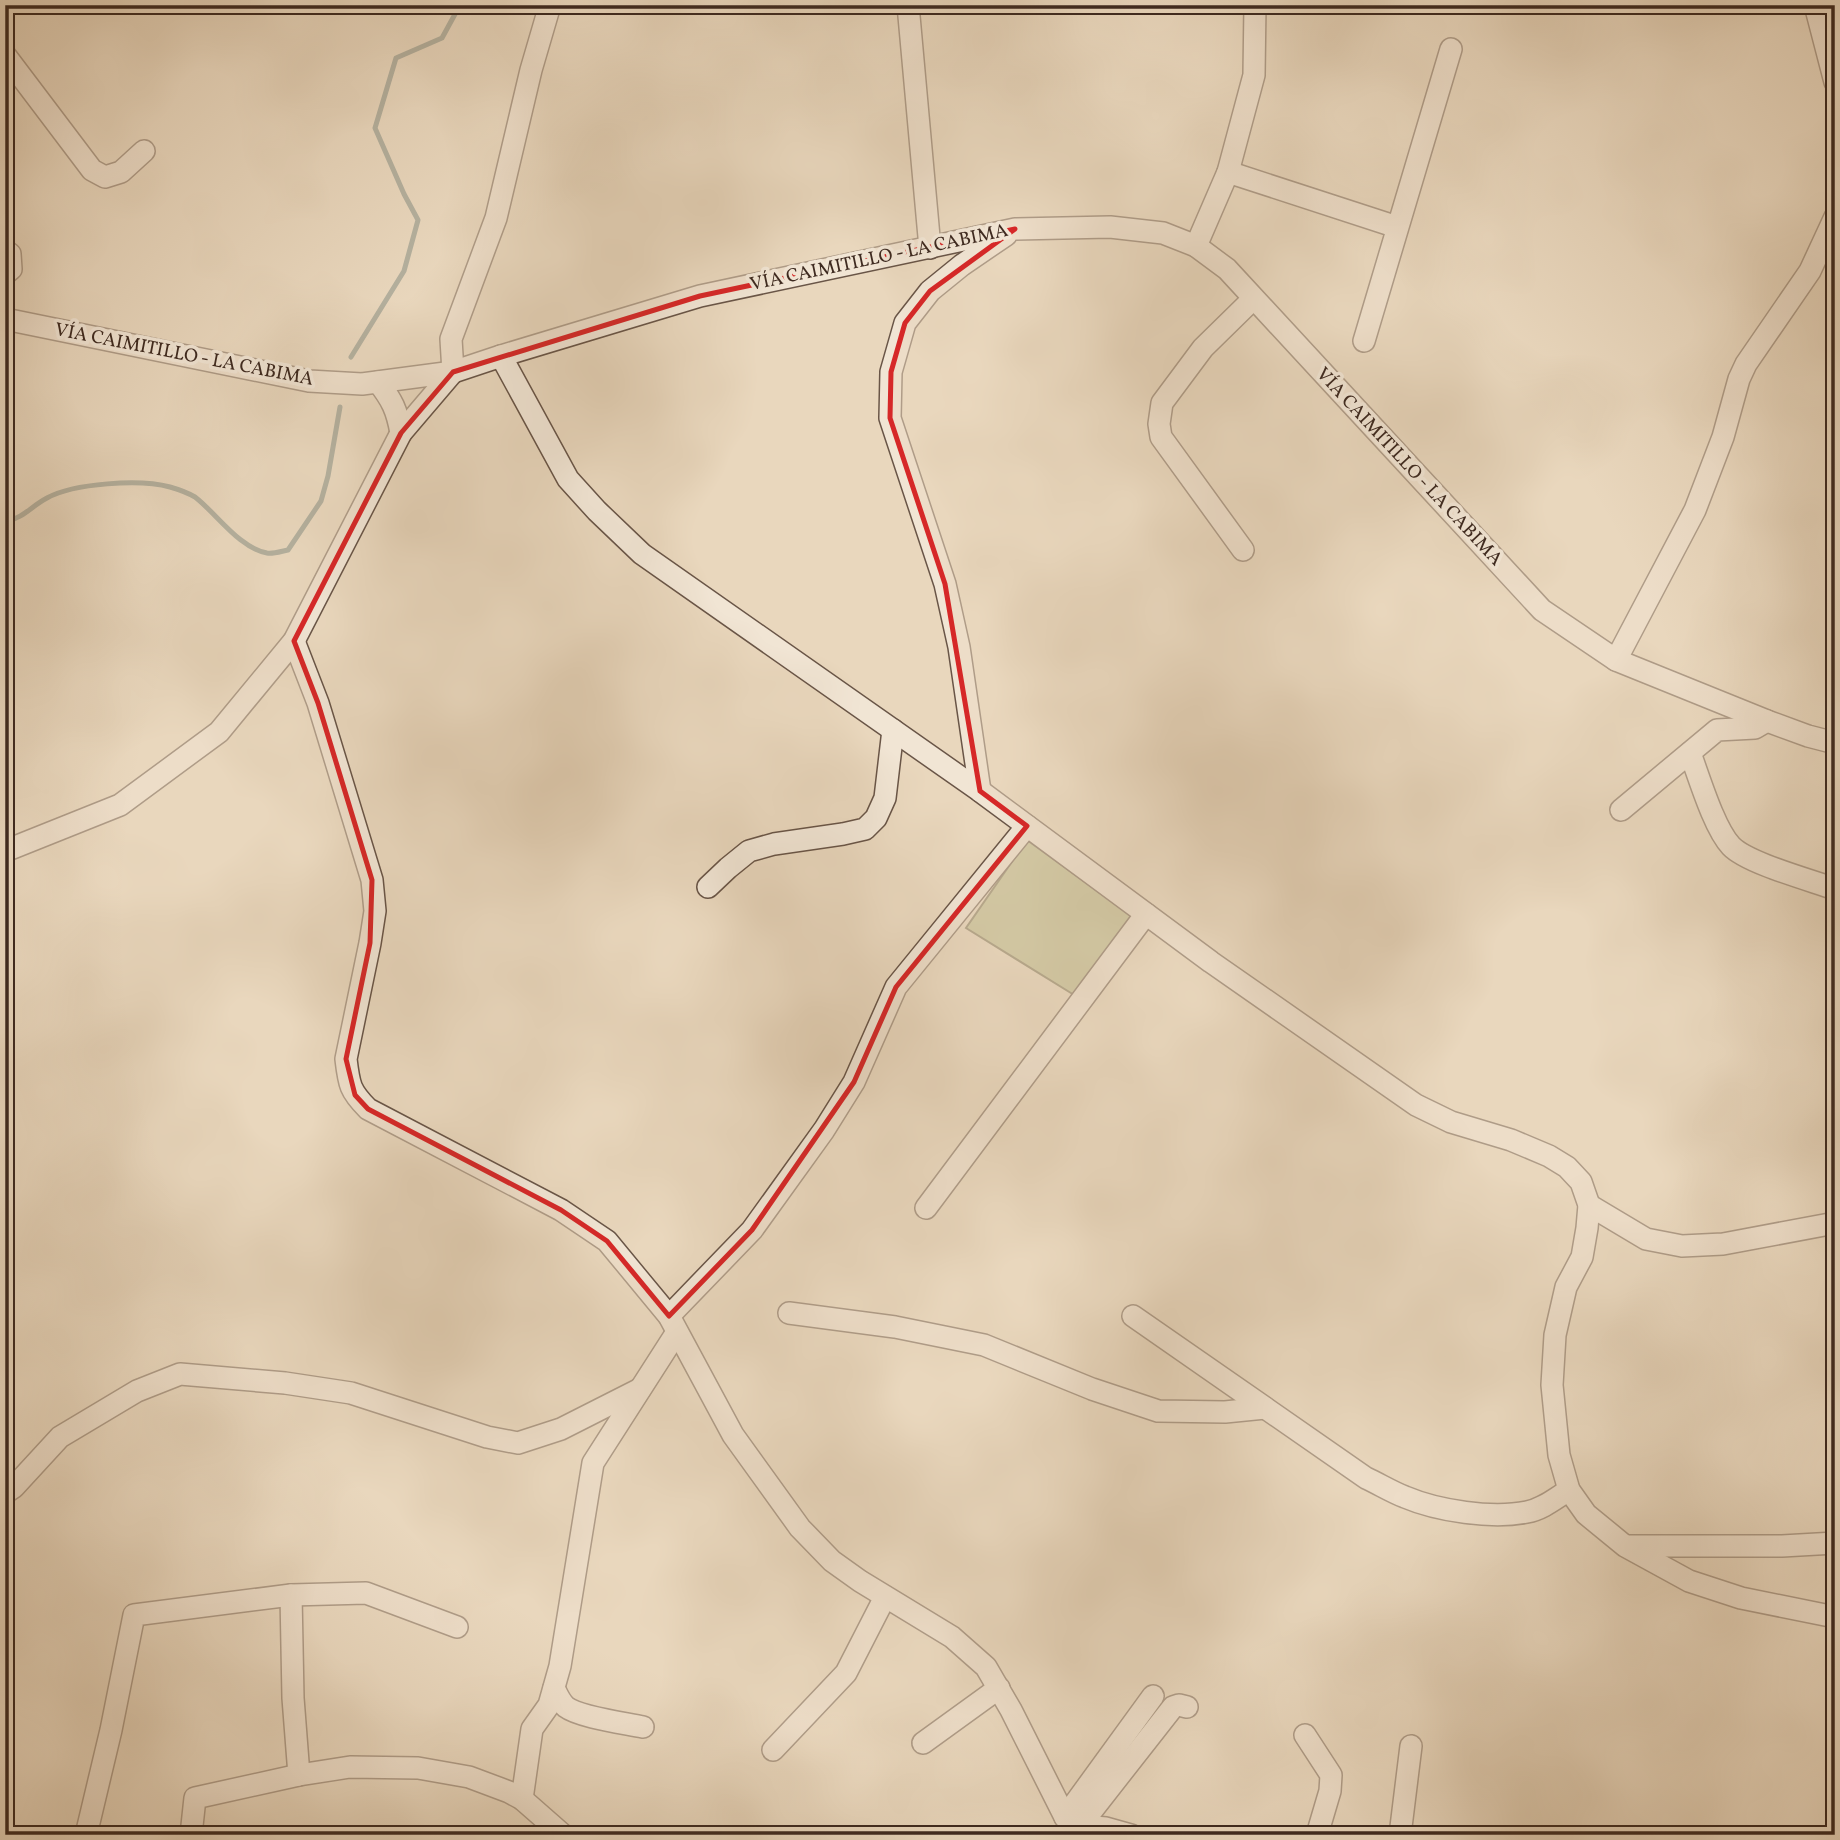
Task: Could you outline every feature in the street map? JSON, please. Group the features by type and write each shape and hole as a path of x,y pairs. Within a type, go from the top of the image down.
{"street":[{"path":"5,851 120,805 219,732 294,641 401,433 453,372 451,339 495,218 550,5"},
{"path":"908,5 930,247"},
{"path":"1196,246 1228,172 1254,75 1255,5"},
{"path":"1815,5 1835,82"},
{"path":"1364,341 1451,49"},
{"path":"5,55 92,170 105,177 121,172 144,151"},
{"path":"1228,172 1398,227"},
{"path":"1616,660 1695,510 1723,437 1739,379 1746,364 1810,271 1835,217"},
{"name":"VÍA CAIMITILLO - LA CABIMA","path":"5,319 309,381 370,383 453,372 700,296 1015,229 1110,227 1163,233 1196,246 1227,269 1542,610 1616,660 1767,722 1835,743"},
{"path":"980,791 959,647 945,584 890,418 891,372 905,323 930,291 962,265 1015,229"},
{"path":"5,250 10,254 11,269 5,274"},
{"path":"1243,550 1161,437 1159,424 1162,404 1203,348 1253,299"},
{"path":"501,356 568,478 597,511 642,554 980,791 1211,962 1416,1105 1451,1122 1511,1140 1567,1167 1581,1182 1589,1205 1582,1256 1566,1287 1555,1335 1552,1385 1559,1455 1569,1490 1586,1514 1625,1546 1689,1581 1741,1598 1835,1617"},
{"path":"370,383 391,399 398,412 401,433"},
{"path":"294,641 318,702 372,880 375,911 346,1059 348,1078 355,1096 368,1109 561,1210 607,1241 673,1324 733,1435 800,1528 832,1561 952,1637 986,1667 1068,1826"},
{"path":"1621,810 1717,730 1755,728 1767,722"},
{"path":"708,887 749,851 774,844 865,829 876,818 884,798 893,730"},
{"path":"1690,752 1721,832 1732,848 1752,860 1835,889"},
{"path":"522,1799 532,1729 549,1705 560,1666 593,1463 640,1389 673,1324 760,1219 854,1083 895,987 1027,826"},
{"path":"926,1208 1146,914"},
{"path":"1589,1205 1646,1240 1682,1246 1723,1244 1835,1223"},
{"path":"789,1313 895,1327 984,1345 1092,1389 1158,1411 1225,1412 1265,1408"},
{"path":"1133,1316 1366,1478 1407,1498 1489,1516 1527,1512 1542,1507 1569,1490"},
{"path":"5,1493 14,1488 60,1437 137,1391 180,1374 285,1383 351,1393 487,1437 518,1443 561,1429 640,1389"},
{"path":"1625,1546 1782,1546 1835,1543"},
{"path":"86,1835 134,1615 291,1595 366,1593 457,1627"},
{"path":"291,1595 293,1698 299,1775"},
{"path":"773,1750 846,1673 886,1597"},
{"path":"554,1688 566,1707 581,1714 643,1727"},
{"path":"923,1743 999,1688"},
{"path":"1068,1826 1153,1696"},
{"path":"1068,1826 1173,1707 1187,1707"},
{"path":"1305,1735 1331,1775 1317,1835"},
{"path":"1400,1835 1411,1746"},
{"path":"191,1835 195,1798 299,1775 351,1767 418,1768 469,1777 522,1799 563,1835"},
{"path":"1068,1826 1106,1828 1131,1835"}],"highlighted area":[{"path":"1015,229 930,291 905,323 891,372 890,418 945,584 980,791 1027,826 896,987 854,1082 752,1230 669,1316 607,1241 561,1210 368,1109 355,1095 346,1059 370,943 372,880 318,703 294,641 401,433 453,372 700,296"}],"green space":[{"path":"1027,840 1136,919 1079,998 966,928"}],"waterway":[{"path":"351,357 404,271 418,220 375,128 396,58 442,38 460,5"},
{"path":"5,522 23,515 47,498 73,489 142,483 176,489 195,497 237,537 257,550 270,553 288,550 321,501 340,407"}]}
